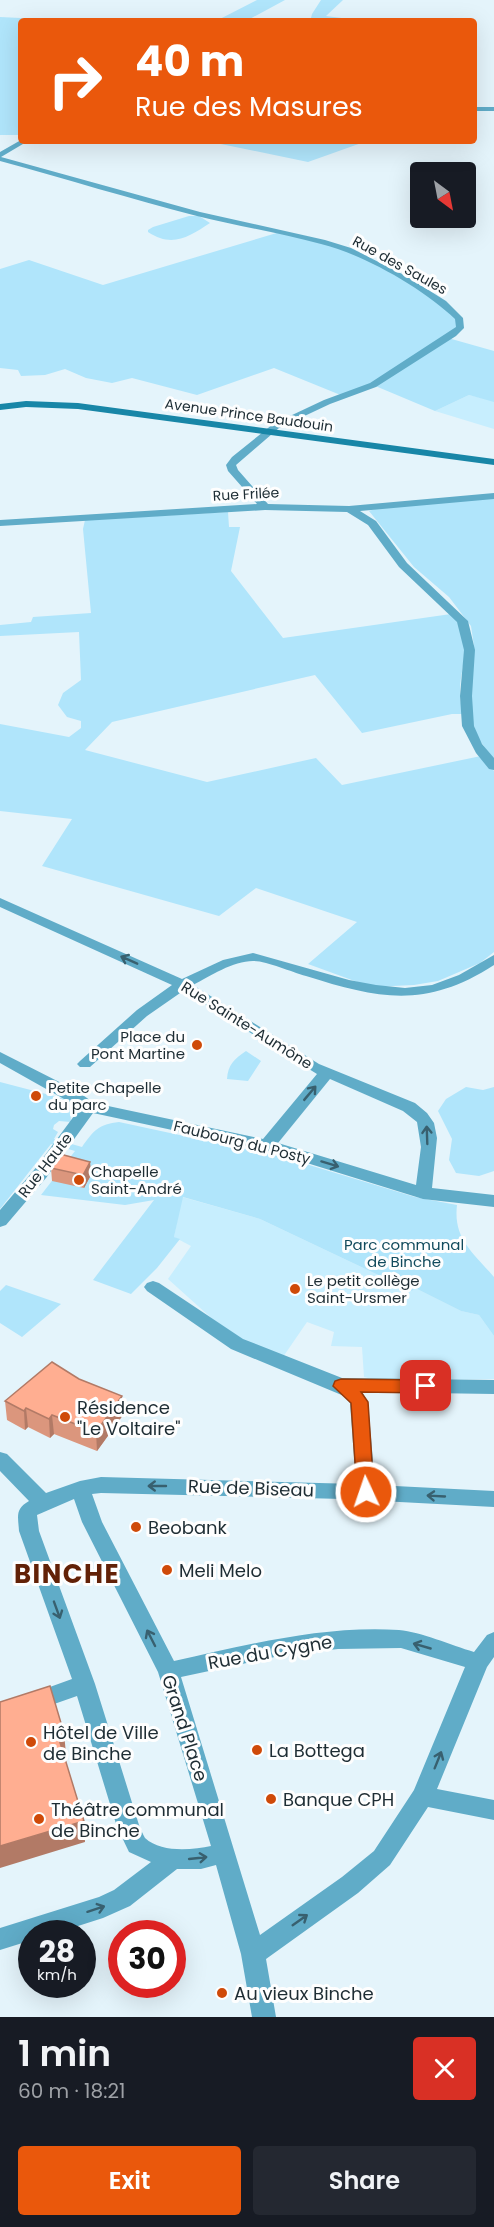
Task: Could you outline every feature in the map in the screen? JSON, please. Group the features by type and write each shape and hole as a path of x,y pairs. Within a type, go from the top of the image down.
{"street":[{"path":"477,109 494,109"},
{"path":"0,157 20,144"},
{"name":"Rue des Saules","path":"0,157 199,214 325,242 348,250 403,278 443,303 459,318 460,328 453,334 373,385 327,402 276,426 231,465 233,471 265,507"},
{"name":"Avenue Prince Baudouin","path":"0,407 26,404 78,406 494,462"},
{"name":"Rue Frilée","path":"0,523 265,507 349,509 494,496"},
{"path":"349,509 372,523 403,564 462,621 467,631 468,642 466,705 469,729 473,740 494,766"},
{"name":"Rue Sainte-Aumône","path":"0,902 182,984 326,1074 409,1107 426,1121 429,1132 423,1193"},
{"path":"85,1064 170,990 237,960 253,957 367,990 396,992 443,988 468,978 494,959"},
{"name":"Faubourg du Posty","path":"0,1057 89,1107 267,1145 423,1193 494,1201"},
{"path":"267,1145 326,1074"},
{"name":"Rue Haute","path":"0,1221 40,1173 89,1107"},
{"path":"153,1287 237,1344 351,1391 359,1402 366,1492"},
{"path":"341,1386 494,1387"},
{"path":"0,1459 42,1502"},
{"name":"Rue de Biseau","path":"80,1489 101,1485 162,1486 366,1492 494,1499"},
{"path":"80,1489 42,1502 27,1512 29,1531 84,1684 128,1827 137,1845 171,1860 204,1858 224,1852"},
{"name":"Grand Place","path":"80,1489 92,1522 168,1671 253,1954 264,2017"},
{"name":"Rue du Cygne","path":"168,1671 284,1646 338,1640 401,1639 478,1662"},
{"path":"253,1954 350,1885 382,1858 423,1796 478,1662 494,1641"},
{"path":"0,1714 84,1684"},
{"path":"423,1796 494,1810"},
{"path":"0,1939 103,1907 122,1898 171,1860"}],"shaded area":[{"path":"469,395 494,401 494,429 435,411"},
{"name":"Le petit collège Saint-Ursmer","path":"182,1197 260,1219 412,1291 415,1288 461,1311 479,1315 494,1336 494,1379 377,1380 364,1377 362,1347 331,1346 334,1332 307,1322 283,1357 242,1342 218,1324 168,1279 191,1246 174,1237"}],"green space":[{"path":"257,0 285,0 252,18 222,18"},
{"path":"321,0 343,0 326,16 342,18 311,18"},
{"path":"0,17 20,18 18,18 18,135 0,135"},
{"path":"221,144 359,144 308,162"},
{"path":"189,216 199,216 210,223 180,239 165,239 148,232 153,227"},
{"path":"280,232 348,250 403,278 443,303 461,323 448,338 494,351 494,402 469,395 435,411 373,385 343,396 274,368 197,395 132,378 112,383 86,378 65,369 45,375 21,376 18,370 0,368 0,269 29,260 103,285"},
{"path":"494,498 494,760 478,738 470,714 474,646 471,626 449,597 414,567 369,511 378,508"},
{"path":"228,512 229,527 240,527 231,571 283,638 451,614 459,624 465,643 460,683 464,714 452,714 362,733 315,675 112,722 85,750 207,782 316,758 342,785 481,756 494,771 494,952 480,963 438,981 414,985 371,987 308,964 357,922 256,888 219,916 42,866 72,819 0,811 0,724 69,737 81,728 81,721 67,717 58,705 63,693 81,680 79,632 0,636 0,625 31,622 33,617 91,613 83,529 85,520"},
{"path":"246,1051 261,1061 248,1081 227,1079 232,1063"},
{"name":"Parc communal de Binche","path":"0,1082 69,1100 71,1122 59,1121 54,1125 53,1129 58,1132 54,1139 82,1147 97,1129 106,1124 119,1122 286,1158 415,1197 457,1205 458,1227 461,1236 494,1277 494,1336 479,1315 461,1311 415,1288 412,1291 260,1219 183,1197 174,1237 180,1239 157,1268 131,1294 93,1280 154,1200 125,1205 41,1195 75,1151 51,1144 0,1209"},
{"path":"466,1087 483,1090 494,1087 494,1171 479,1176 456,1173 449,1160 452,1139 438,1111 446,1099"},
{"path":"6,1285 61,1304 22,1337 0,1323 0,1291"}],"building":[{"path":"60,1154 90,1162 83,1175 51,1168"},
{"path":"52,1362 79,1379 122,1396 96,1432 52,1415 49,1419 26,1408 24,1411 5,1401"},
{"path":"50,1686 64,1733 58,1736 84,1821 0,1846 0,1702"}],"place":[{"name":"Place du Pont Martine","path":"197,1045"},
{"name":"Petite Chapelle du parc","path":"36,1096"},
{"name":"Chapelle Saint-André","path":"79,1180"},
{"name":"Le petit collège Saint-Ursmer","path":"295,1289"},
{"name":"Résidence \"Le Voltaire\"","path":"65,1417"},
{"name":"Beobank","path":"136,1527"},
{"name":"Meli Melo","path":"167,1570"},
{"name":"Hôtel de Ville de Binche","path":"31,1742"},
{"name":"La Bottega","path":"257,1750"},
{"name":"Banque CPH","path":"271,1799"},
{"name":"Théâtre communal de Binche","path":"39,1819"},
{"name":"Au vieux Binche","path":"222,1993"}],"district":[{"name":"BINCHE","path":"67,1574"}],"route":[{"path":"366,1492 359,1402 351,1391 341,1386 426,1386"}]}
